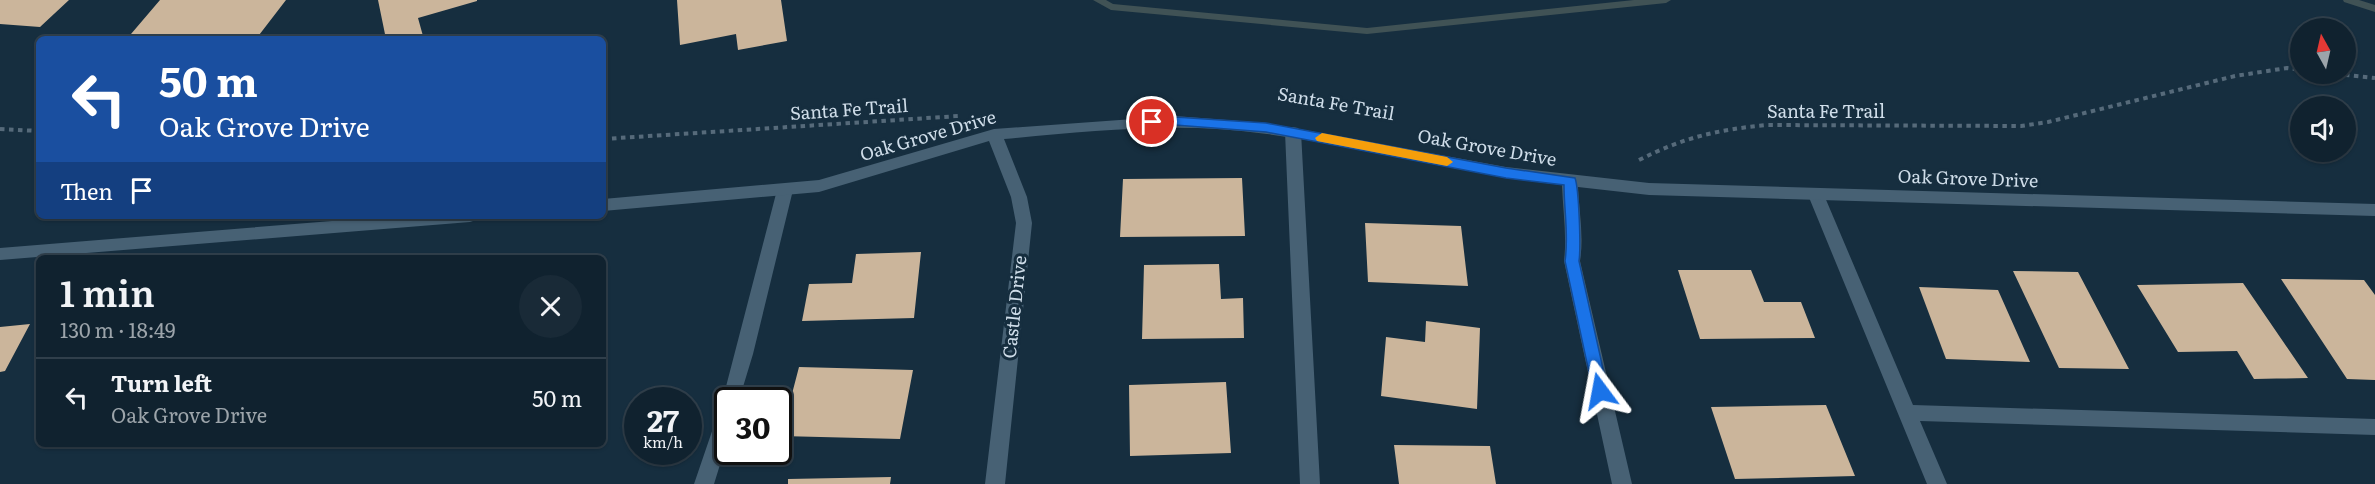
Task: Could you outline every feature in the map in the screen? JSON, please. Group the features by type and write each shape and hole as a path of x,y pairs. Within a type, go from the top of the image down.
{"street":[{"name":"Oak Grove Drive","path":"606,205 819,186 994,134 1175,121 1266,128 1506,173 1650,189 2375,210"},
{"path":"1293,132 1310,484"},
{"name":"Castle Drive","path":"994,134 1019,197 1024,224 995,484"},
{"path":"1570,181 1571,223 1575,240 1572,261 1575,280 1622,484"},
{"path":"734,387 785,190"},
{"path":"1816,195 1937,484"},
{"path":"0,254 433,219"},
{"path":"1909,413 2375,427"},
{"path":"704,484 714,452"}],"path":[{"name":"Santa Fe Trail","path":"1634,162 1675,142 1726,129 1767,125 2021,126 2048,123 2235,75 2290,68"},
{"path":"2356,76 2375,78"},
{"name":"Santa Fe Trail","path":"606,139 968,116"},
{"path":"0,129 36,131"}],"building":[{"path":"0,0 69,0 40,27 0,24"},
{"path":"160,0 286,0 258,36 131,34"},
{"path":"378,0 477,0 418,18 423,36 385,36"},
{"path":"677,0 781,0 787,41 738,50 736,34 680,45"},
{"path":"1242,178 1245,236 1120,237 1123,179"},
{"path":"1365,223 1461,226 1468,286 1368,282"},
{"path":"921,252 914,318 802,321 809,284 852,283 856,254"},
{"path":"1219,264 1221,299 1243,298 1244,338 1142,339 1144,265"},
{"path":"1678,270 1751,270 1764,302 1801,302 1815,338 1700,339"},
{"path":"2013,271 2078,272 2129,369 2059,368"},
{"path":"2281,279 2364,280 2375,295 2375,380 2347,379"},
{"path":"2243,283 2308,378 2254,379 2237,351 2178,352 2137,285"},
{"path":"1919,287 1998,290 2030,362 1946,359"},
{"path":"1426,321 1480,328 1477,409 1381,396 1386,337 1425,342"},
{"path":"30,324 5,371 0,372 0,327"},
{"path":"799,367 913,370 900,439 792,436 792,394"},
{"path":"1226,382 1231,453 1130,456 1129,385"},
{"path":"1826,405 1855,476 1735,479 1711,407"},
{"path":"1394,445 1490,446 1496,484 1399,484"},
{"path":"891,477 890,484 788,484 788,479"}],"waterway":[{"path":"1098,0 1111,7 1367,31 1666,0"},
{"path":"2348,0 2375,9"}],"slow traffic":[{"path":"1322,138 1447,162"}],"route":[{"path":"1152,122 1175,121 1266,128 1506,173 1570,181 1571,223 1575,240 1572,261 1600,391"}]}
